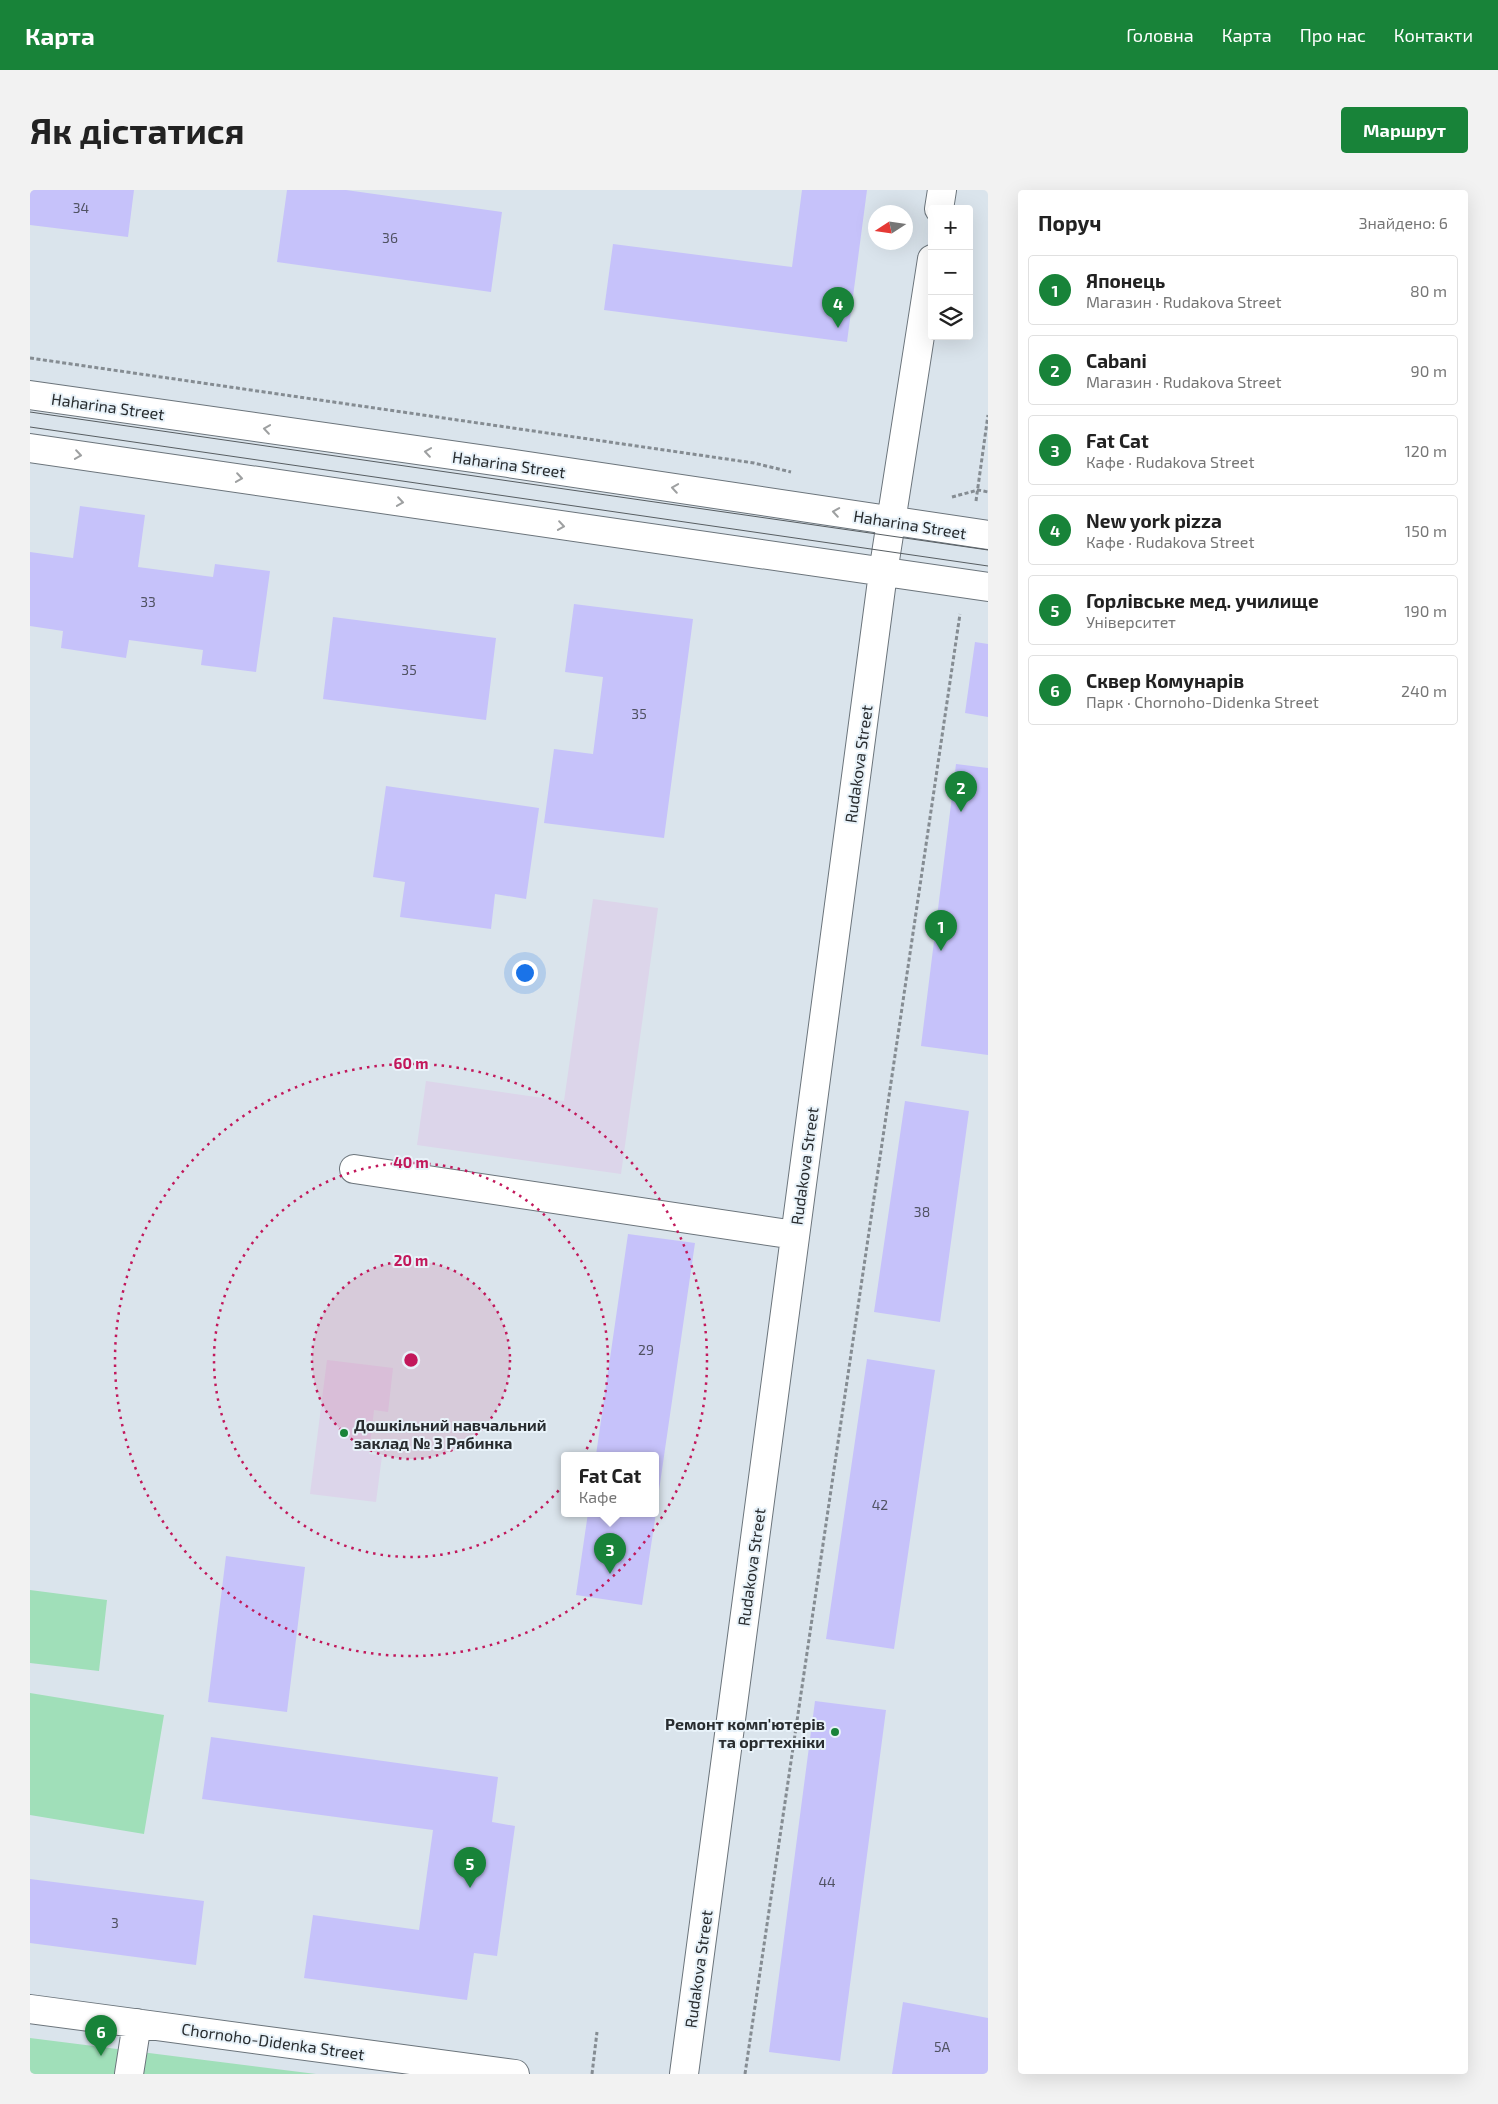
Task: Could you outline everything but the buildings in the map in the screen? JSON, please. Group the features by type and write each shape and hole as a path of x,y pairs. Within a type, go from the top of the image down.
{"street":[{"path":"940,205 942,190"},
{"name":"Rudakova Street","path":"684,2074 883,573 928,285"},
{"name":"Haharina Street","path":"30,395 508,463 980,534"},
{"path":"30,448 976,586"},
{"path":"354,1169 795,1235"},
{"name":"Chornoho-Didenka Street","path":"30,2009 515,2074"},
{"path":"129,2074 137,2023"}],"path":[{"path":"30,358 744,461 800,474"},
{"path":"980,534 978,490 988,415"},
{"path":"947,498 978,490 988,492"},
{"path":"745,2074 976,586"},
{"path":"592,2074 597,2032"}],"shaded area":[{"path":"593,899 658,908 621,1174 417,1145 426,1081 564,1101"},
{"name":"Дошкільний навчальний заклад № 3 Рябинка","path":"327,1360 393,1368 388,1412 374,1410 369,1454 382,1456 376,1502 310,1494"}],"green space":[{"path":"30,1590 107,1600 99,1671 30,1663"},
{"path":"30,1693 164,1715 144,1834 30,1815"},
{"path":"30,2038 316,2074 30,2074"}],"tram line":[{"path":"30,412 988,550"},
{"path":"30,427 988,566"}],"place":[{"name":"New york pizza","path":"838,328"},
{"name":"Cabani","path":"961,812"},
{"name":"Японець","path":"941,951"},
{"name":"Дошкільний навчальний заклад № 3 Рябинка","path":"344,1433"},
{"name":"Fat Cat","path":"610,1574"},
{"name":"Ремонт комп'ютерів та оргтехніки","path":"835,1732"},
{"name":"Горлівське мед. училище","path":"470,1888"},
{"name":"Сквер Комунарів","path":"101,2056"}]}
